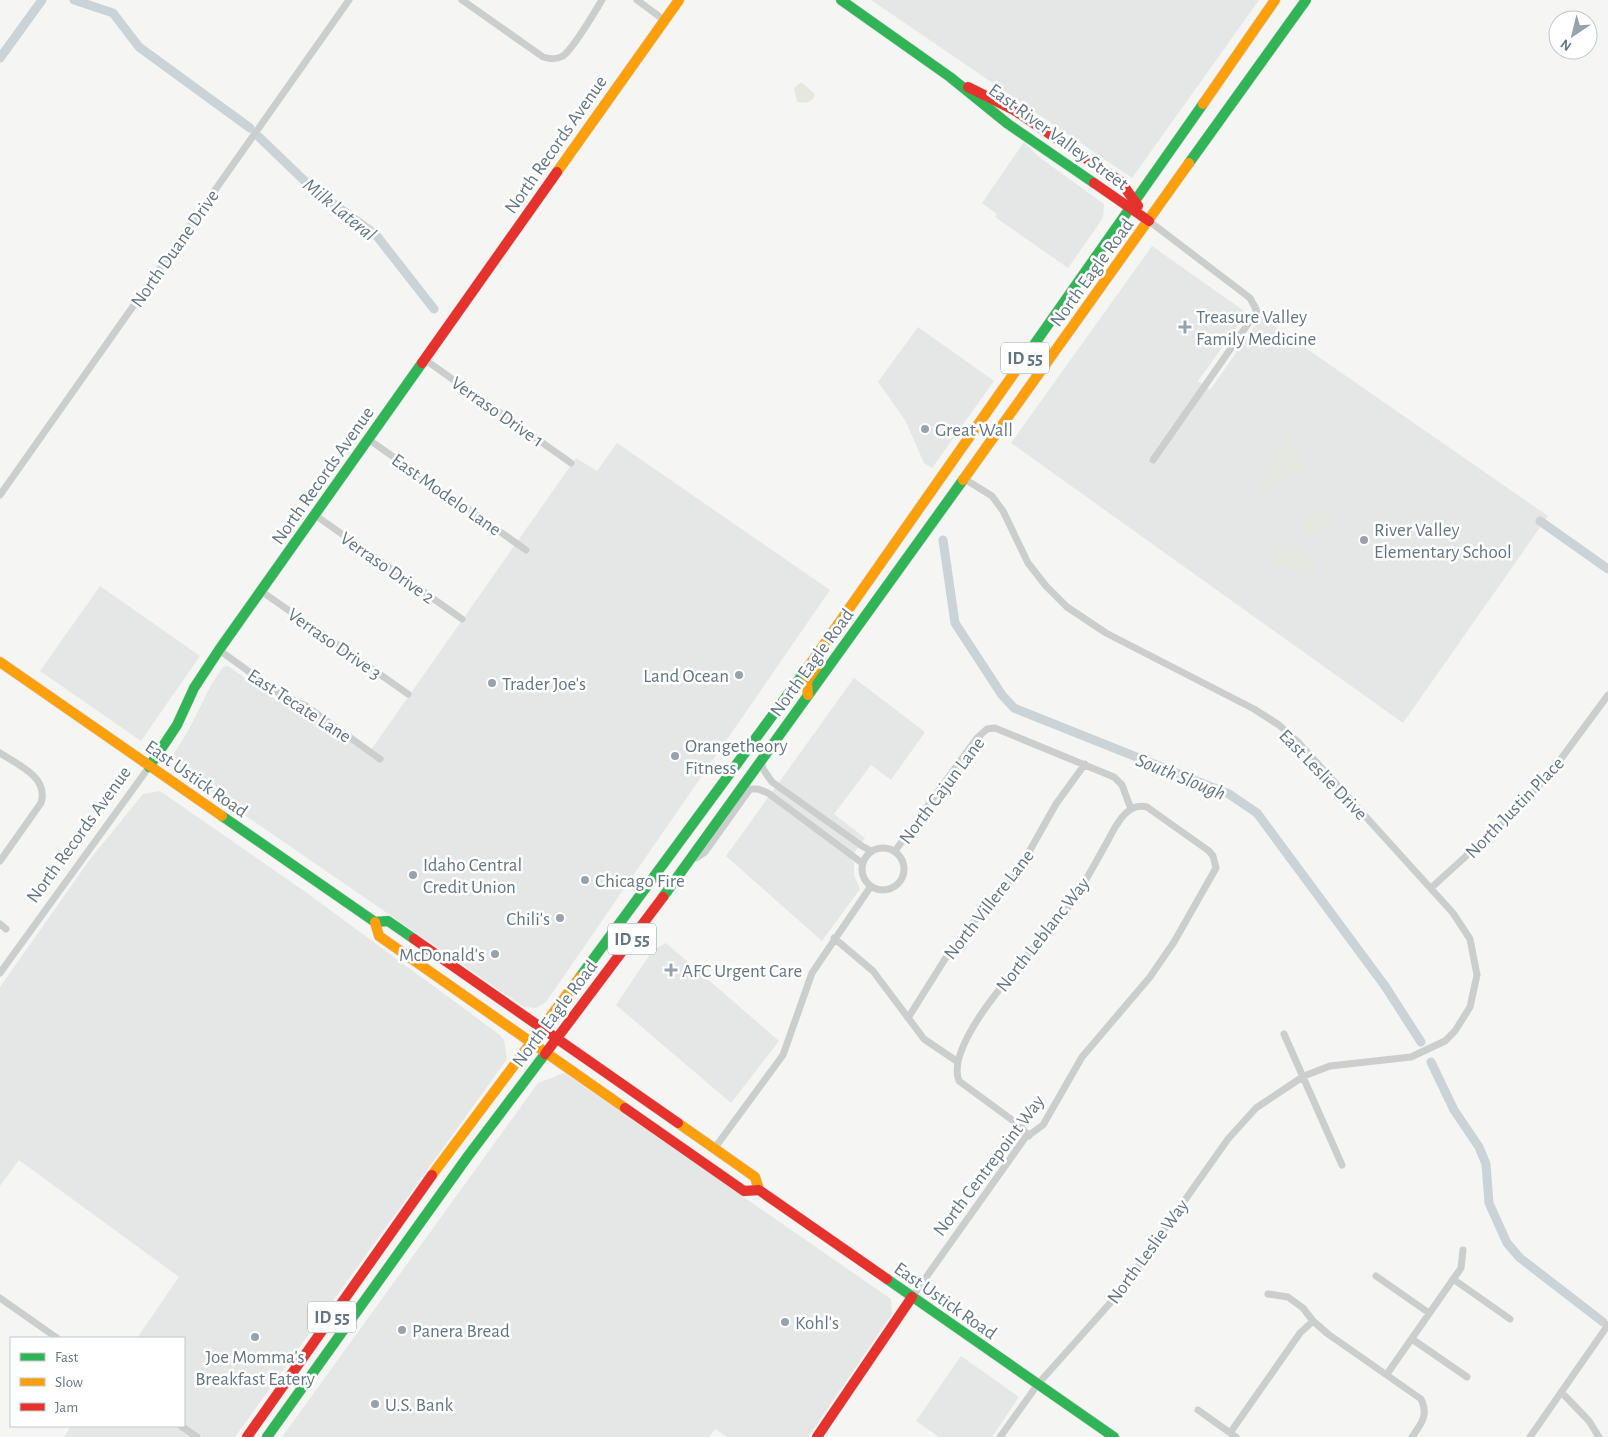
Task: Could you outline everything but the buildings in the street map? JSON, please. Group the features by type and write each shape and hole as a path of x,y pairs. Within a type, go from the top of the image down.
{"main road":[{"name":"North Records Avenue","path":"149,766 177,725 194,688 219,650 679,0"},
{"name":"East River Valley Street","path":"841,0 950,77 1008,124 1131,204 1149,221"},
{"name":"North Eagle Road","path":"247,1437 308,1354 370,1259 541,1027 683,839 868,584 1274,0"},
{"name":"North Eagle Road","path":"267,1437 385,1270 688,864 761,759 1306,0"},
{"name":"East River Valley Street","path":"950,77 1022,115 1121,182 1131,204"},
{"path":"808,695 807,681 869,596 868,584"},
{"name":"East Ustick Road","path":"0,662 375,922 388,921 557,1038 755,1177 759,1190 1114,1437"},
{"path":"761,759 758,752 792,704 787,695"},
{"name":"East Ustick Road","path":"375,922 379,936 530,1042 744,1191 759,1190"},
{"name":"North Centrepoint Way","path":"817,1437 912,1297"},
{"path":"256,1437 297,1378 308,1354"}],"street":[{"name":"North Duane Drive","path":"0,495 349,0"},
{"path":"462,0 543,57 556,59 567,52 602,0"},
{"path":"637,0 664,20"},
{"name":"East River Valley Street","path":"1149,221 1250,298 1257,311 1153,460"},
{"name":"Verraso Drive 1","path":"424,359 572,463"},
{"name":"East Modelo Lane","path":"368,439 526,550"},
{"name":"East Leslie Drive","path":"964,478 992,496 1003,511 1028,563 1046,586 1067,607 1106,633 1254,709 1279,725 1298,742 1453,913 1470,939 1477,975 1470,1007 1463,1021 1445,1041 1422,1053"},
{"name":"Verraso Drive 2","path":"315,515 462,619"},
{"name":"Verraso Drive 3","path":"261,591 408,694"},
{"name":"East Tecate Lane","path":"219,650 280,694 306,706 380,759"},
{"name":"North Justin Place","path":"1431,888 1509,817 1549,775 1608,695"},
{"name":"North Cajun Lane","path":"896,851 976,738 987,730 994,728 1016,735 1085,764"},
{"path":"0,753 35,777 43,788 41,803 0,861"},
{"path":"761,759 763,769 772,782 871,851"},
{"path":"1085,764 1114,777 1122,784 1131,809"},
{"name":"North Villere Lane","path":"908,1018 945,959 970,926 1017,874 1056,804 1085,764"},
{"name":"North Records Avenue","path":"0,974 149,766"},
{"path":"688,864 705,852 750,789 758,789 775,798 862,863"},
{"name":"North Centrepoint Way","path":"912,1297 1029,1136 1043,1125 1054,1110 1082,1057 1160,963 1174,942 1216,864 1209,851 1147,806 1131,809"},
{"name":"North Leblanc Way","path":"958,1062 975,1025 995,993 1068,906 1119,820 1131,809"},
{"path":"883,848 896,851 903,859 905,868 900,883 888,890 881,890 871,886 862,872 862,863 871,851 883,848"},
{"path":"714,1149 783,1055 812,973 871,886"},
{"path":"834,938 873,970 924,1040 958,1062 955,1070 959,1081 1019,1125 1029,1136"},
{"path":"1284,1034 1342,1165"},
{"name":"North Leslie Way","path":"1000,1437 1038,1384 1120,1292 1228,1139 1256,1108 1304,1076 1330,1066 1411,1057 1422,1053"},
{"path":"1387,1374 1461,1268 1463,1250"},
{"path":"1376,1276 1430,1313"},
{"path":"1453,1279 1510,1319"},
{"path":"1268,1294 1288,1297 1303,1308 1313,1321 1415,1394 1425,1407 1425,1415 1412,1437"},
{"path":"0,1298 56,1337"},
{"path":"1198,1410 1233,1435 1300,1333 1313,1321"},
{"path":"1530,1437 1608,1325"},
{"path":"1412,1339 1467,1377"},
{"path":"1565,1396 1589,1420 1599,1437"},
{"path":"182,1427 197,1437"}],"shaded area":[{"path":"871,0 1259,0 1132,178"},
{"path":"801,82 815,94 813,99 807,103 797,102 794,88"},
{"path":"1024,142 1039,157 1104,204 1103,218 1068,268 995,217 997,214 982,203"},
{"name":"River Valley Elementary School","path":"1152,246 1247,313 1198,381 1210,390 1261,317 1548,516 1403,723 1011,443"},
{"path":"918,327 994,381 932,468 924,463 905,420 878,382"},
{"path":"1288,433 1305,469 1262,490 1261,486"},
{"path":"617,443 830,590 546,1002 536,1008 524,1007 192,779 194,777 174,764 173,755 188,731 211,685 223,667 228,666 276,700 301,709 368,754 576,458 597,471"},
{"path":"1325,510 1332,524 1308,535 1301,521"},
{"path":"1278,545 1287,551 1317,560 1312,576 1273,563"},
{"path":"100,586 200,656 141,741 40,671"},
{"path":"854,678 925,732 891,780 871,765 834,814 865,838 850,859 854,863 854,875 860,889 822,941 726,856"},
{"path":"160,791 307,893 500,1035 504,1040 507,1059 235,1437 64,1437 70,1427 185,1427 185,1337 138,1337 179,1277 19,1160 0,1186 0,987 91,858 143,794"},
{"path":"666,943 779,1041 731,1103 616,1005 653,950"},
{"path":"564,1073 891,1299 892,1314 808,1437 727,1437 715,1429 709,1437 282,1437 538,1083"},
{"path":"961,1356 1019,1397 992,1437 939,1437 916,1421"}],"waterway":[{"name":"Milk Lateral","path":"0,58 42,0"},
{"name":"Milk Lateral","path":"74,0 113,13 139,47 250,128"},
{"name":"Milk Lateral","path":"259,137 312,188 376,235 434,309"},
{"path":"1540,521 1608,569"},
{"name":"South Slough","path":"943,540 955,623 1002,695 1014,708 1229,794 1257,813 1385,986 1421,1042"},
{"name":"South Slough","path":"1431,1062 1454,1110 1479,1147 1486,1164 1489,1203 1507,1243 1520,1258 1603,1322"}],"traffic: fast":[{"path":"841,0 950,77 1008,124 1094,183"},
{"path":"1189,163 1306,0"},
{"path":"1031,349 1203,104"},
{"path":"149,767 177,725 194,688 219,650 422,363"},
{"path":"663,897 963,480"},
{"path":"580,977 806,670"},
{"path":"222,816 375,922 388,921 414,939"},
{"path":"267,1437 468,1156 545,1054"},
{"path":"887,1279 1114,1437"}],"traffic: slow":[{"path":"557,172 679,0"},
{"path":"1203,104 1275,0"},
{"path":"963,480 1189,163"},
{"path":"806,670 1031,349"},
{"path":"808,695 807,681 821,661"},
{"path":"0,662 222,816"},
{"path":"375,922 379,936 625,1108"},
{"path":"432,1175 580,977"},
{"path":"678,1123 755,1177 759,1190"}],"traffic: jam":[{"path":"968,87 1014,110 1121,182 1138,206"},
{"path":"422,363 557,172"},
{"path":"1094,183 1149,221"},
{"path":"545,1054 663,897"},
{"path":"414,939 678,1123"},
{"path":"625,1108 744,1191 759,1190 887,1279"},
{"path":"247,1437 432,1175"},
{"path":"817,1437 912,1297"}],"place":[{"name":"Treasure Valley Family Medicine","path":"1185,327"},
{"name":"Great Wall","path":"925,429"},
{"name":"River Valley Elementary School","path":"1364,540"},
{"name":"Land Ocean","path":"739,675"},
{"name":"Trader Joe's","path":"492,683"},
{"name":"Orangetheory Fitness","path":"675,756"},
{"name":"Idaho Central Credit Union","path":"413,875"},
{"name":"Chicago Fire","path":"585,880"},
{"name":"Chili's","path":"560,918"},
{"name":"McDonald's","path":"495,954"},
{"name":"AFC Urgent Care","path":"671,970"},
{"name":"Kohl's","path":"785,1322"},
{"name":"Panera Bread","path":"402,1330"},
{"name":"Joe Momma's Breakfast Eatery","path":"255,1337"},
{"name":"U.S. Bank","path":"375,1404"}]}
